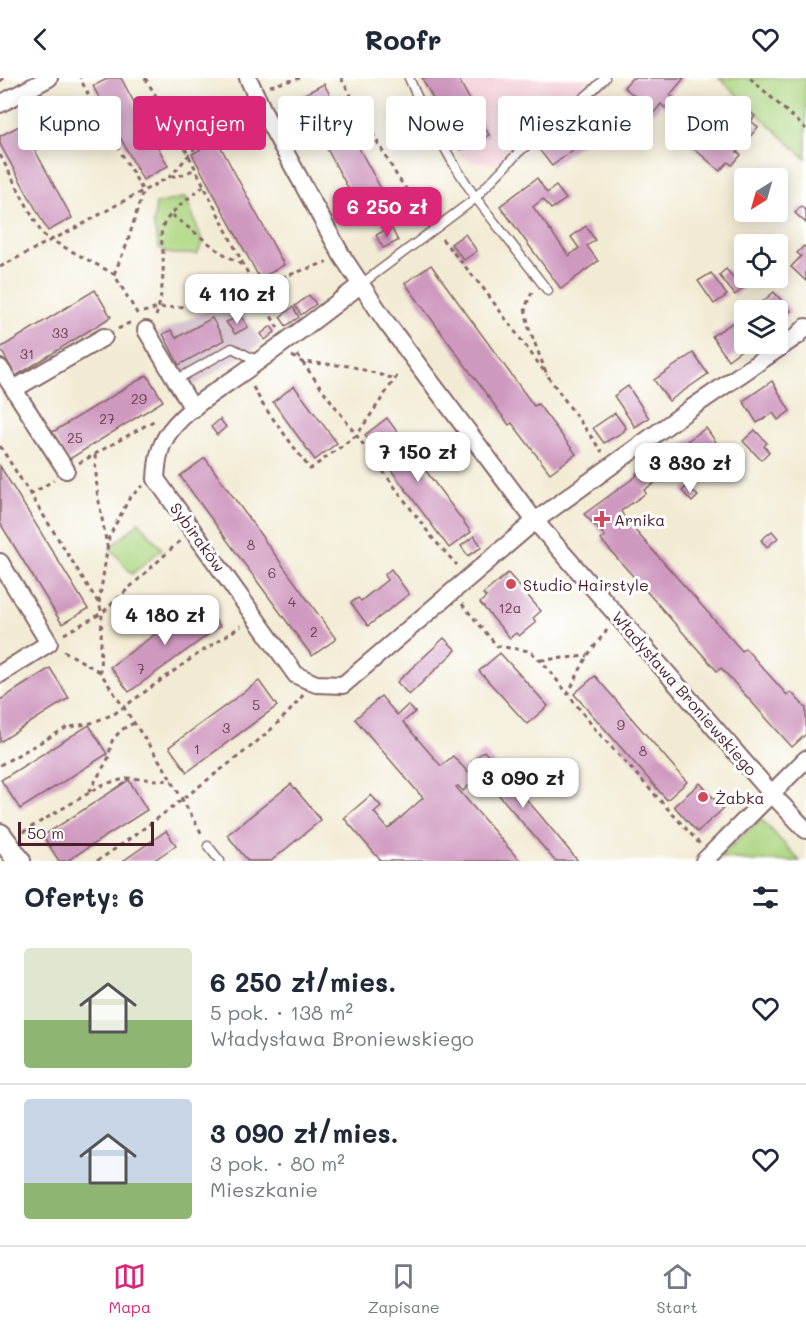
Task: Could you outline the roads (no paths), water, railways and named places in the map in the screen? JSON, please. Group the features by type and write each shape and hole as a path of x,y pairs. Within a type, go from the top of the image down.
{"main road":[{"path":"2,839 19,861"}],"street":[{"path":"0,104 49,78"},
{"name":"Władysława Broniewskiego","path":"248,78 266,117 360,285 535,521 771,794 806,830"},
{"name":"Sybiraków","path":"360,285 193,409 170,431 161,445 157,459 156,479 297,675 313,683 343,685 535,521"},
{"path":"535,521 797,336 806,327"},
{"path":"146,330 193,409"},
{"path":"14,389 104,337"},
{"path":"0,369 66,470"},
{"path":"0,562 49,643 0,674"},
{"path":"706,858 806,759"}],"lane":[{"path":"409,78 423,110 452,161 476,197 548,291"},
{"path":"360,285 476,197 519,152 605,78"},
{"path":"176,380 232,348 259,362"},
{"path":"208,846 220,861"}],"place":[{"name":"Arnika","path":"602,519"},
{"name":"Studio Hairstyle","path":"511,584"},
{"name":"Żabka","path":"703,797"}]}
